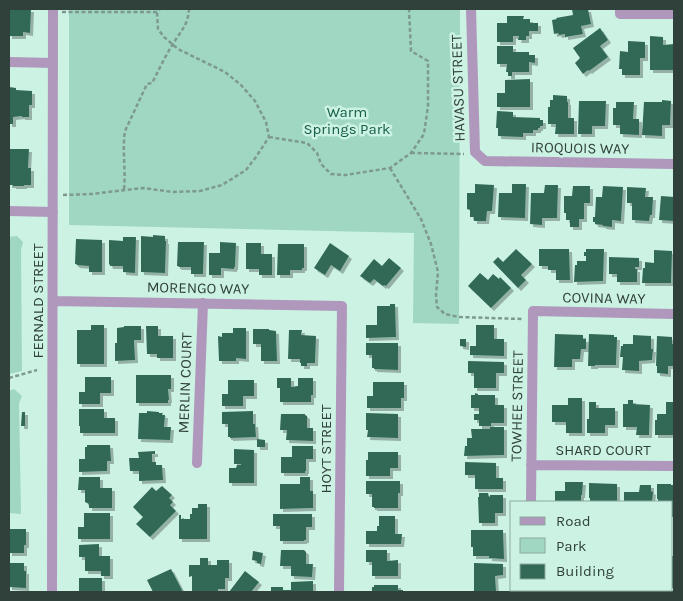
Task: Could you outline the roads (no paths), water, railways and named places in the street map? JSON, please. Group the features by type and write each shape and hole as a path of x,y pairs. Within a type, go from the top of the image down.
{"street":[{"name":"HAVASU STREET","path":"471,9 475,152 485,161"},
{"path":"620,9 620,14 674,14"},
{"name":"FERNALD STREET","path":"52,592 53,10"},
{"path":"9,62 53,63"},
{"name":"IROQUOIS WAY","path":"485,161 674,164"},
{"path":"9,211 52,212"},
{"name":"MORENGO WAY","path":"53,301 342,306"},
{"name":"MERLIN COURT","path":"197,463 203,303"},
{"name":"HOYT STREET","path":"340,592 342,306"},
{"name":"COVINA WAY","path":"533,315 674,314"},
{"name":"TOWHEE STREET","path":"531,501 533,315"},
{"name":"SHARD COURT","path":"531,465 674,466"}],"park label":[{"name":"Warm Springs Park","path":"347,120"}]}
